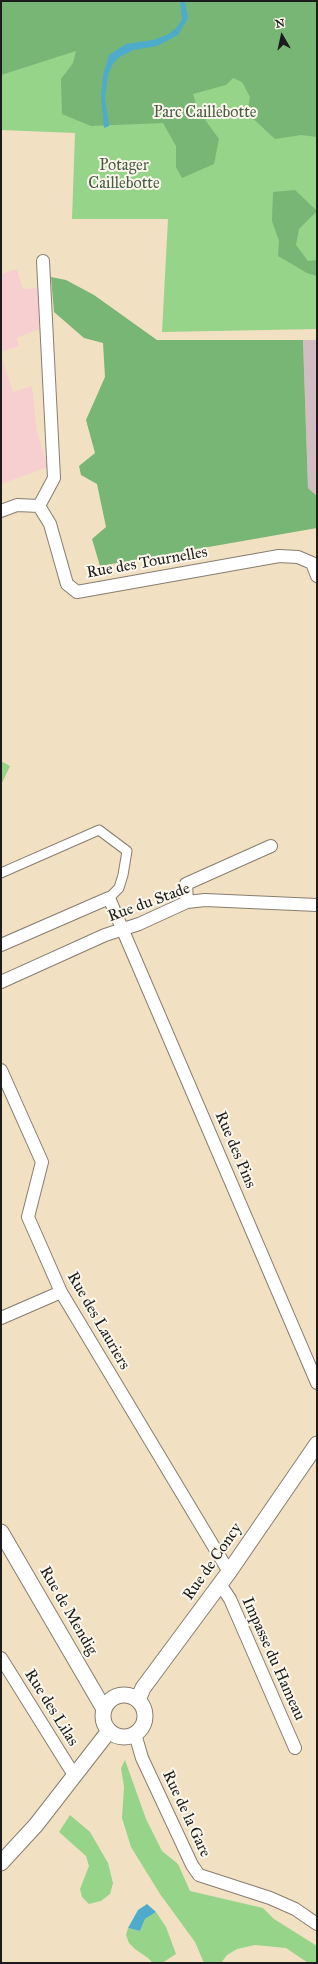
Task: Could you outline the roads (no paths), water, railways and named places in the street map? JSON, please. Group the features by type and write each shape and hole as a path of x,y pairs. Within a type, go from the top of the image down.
{"street":[{"path":"1,511 17,505 39,506 54,478 43,261"},
{"name":"Rue des Tournelles","path":"39,506 50,524 67,584 76,592 279,556 298,557 312,563 317,576"},
{"path":"1,873 99,830 127,851 119,888 109,898 1,945"},
{"path":"187,902 186,884 271,846"},
{"name":"Rue des Pins","path":"109,898 124,929 317,1384"},
{"name":"Rue du Stade","path":"1,982 105,935 139,924 187,902 205,900 317,905"},
{"name":"Rue des Lauriers","path":"1,1070 42,1162 28,1217 61,1292 229,1572"},
{"path":"1,1318 61,1292"},
{"name":"Rue de Concy","path":"138,1700 143,1688 229,1572 316,1447"},
{"name":"Rue de Mendig","path":"1,1532 104,1709"},
{"name":"Impasse du Hameau","path":"220,1584 230,1599 295,1748"},
{"name":"Rue des Lilas","path":"1,1658 74,1775"},
{"path":"127,1695 138,1700 144,1708 145,1720 143,1726 135,1734 121,1737 109,1731 103,1721 104,1709 111,1700 116,1696 127,1695"},
{"path":"1,1863 36,1825 109,1731"},
{"name":"Rue de la Gare","path":"135,1734 142,1758 198,1875 270,1898 295,1910 317,1924"}],"water":[{"path":"180,1 185,1 188,18 178,35 157,46 133,50 118,58 113,64 108,74 105,98 109,126 104,128 101,97 103,75 109,55 126,44 153,40 169,34 177,27 182,19"},
{"path":"147,1904 156,1912 145,1919 140,1931 128,1928 138,1910"}],"park label":[{"name":"Parc Caillebotte","path":"205,113"},
{"name":"Potager Caillebotte","path":"124,175"}]}
